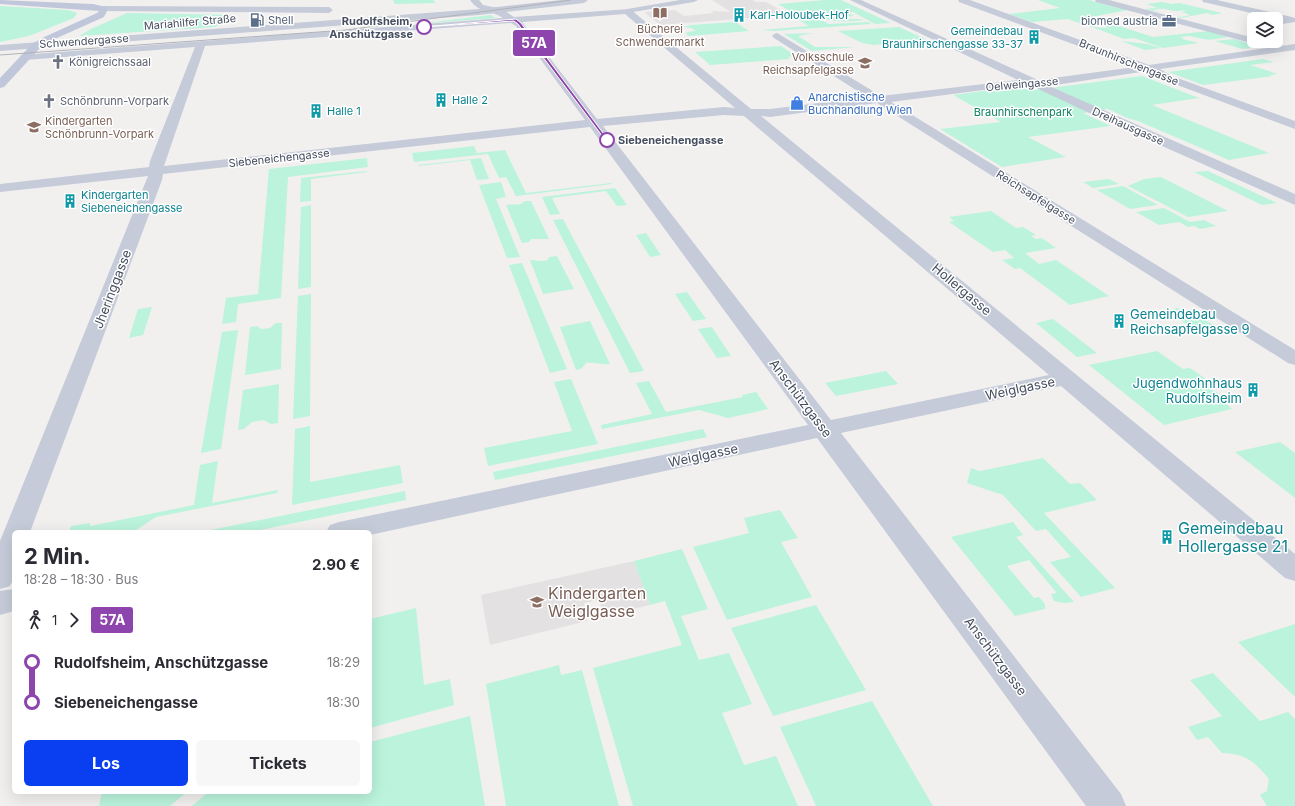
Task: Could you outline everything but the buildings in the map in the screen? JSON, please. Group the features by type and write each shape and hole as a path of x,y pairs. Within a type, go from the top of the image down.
{"main road":[{"path":"0,1 85,6 103,9 101,15 45,40 36,46 0,85"}],"street":[{"path":"103,9 122,0"},
{"name":"Mariahilfer Straße","path":"381,19 477,4 536,0"},
{"name":"Mariahilfer Straße","path":"0,48 381,19 507,15 584,0"},
{"name":"Schwendergasse","path":"25,57 201,44 507,15 627,11 694,0"},
{"name":"Dreihausgasse","path":"854,0 1036,84 1295,200"},
{"name":"Braunhirschengasse","path":"962,0 1150,69 1168,78 1295,125"},
{"path":"1099,0 1212,28 1247,39"},
{"path":"1206,0 1258,12"},
{"path":"390,10 477,4 507,15"},
{"path":"103,9 337,10"},
{"name":"Hollergasse","path":"627,11 1295,570"},
{"name":"Anschützgasse","path":"507,15 519,24 595,123 1108,806"},
{"path":"1283,18 1292,20 1283,21"},
{"path":"1212,28 1233,26"},
{"name":"Reichsapfelgasse","path":"776,36 1295,359"},
{"name":"Jheringgasse","path":"18,530 155,180 157,161 201,44"},
{"name":"Oelweingasse","path":"749,112 770,113 1014,83 1036,84 1150,69 1295,47"},
{"path":"1280,48 1295,52"},
{"name":"Siebeneichengasse","path":"0,188 595,123 724,111 749,112"},
{"name":"Weiglgasse","path":"349,530 1067,378"},
{"path":"0,578 12,545"},
{"path":"0,603 12,600"}],"shaded area":[{"name":"Karl-Holoubek-Hof","path":"712,0 752,0 756,2 766,2 789,15 660,25 644,12 675,10 684,16 714,13 711,11 731,12"},
{"name":"Kindergarten Weiglgasse","path":"634,561 650,605 604,616 599,600 584,603 587,621 490,645 481,595"}],"green space":[{"path":"393,0 433,0 436,3 395,4"},
{"path":"841,0 891,23 875,24 853,12 797,15 778,4"},
{"path":"1038,0 1089,0 1128,10 1091,17 1153,37 1209,31 1228,37 1207,40 1190,36 1180,37 1184,38 1182,39 1199,43 1163,48 1134,38 1124,39 1092,27 1108,28 1100,24 1104,24 1092,20 1079,19 1084,20 1079,21 1099,26 1090,27 1068,19 1032,22 1009,14 1060,8"},
{"path":"1162,2 1172,4 1179,3 1222,13 1213,15 1207,13 1181,18 1169,15 1180,17 1191,15 1181,12 1186,11 1162,9 1153,10 1160,12 1158,12 1145,9 1157,8 1147,4"},
{"path":"0,6 68,10 77,13 74,18 29,36 0,42"},
{"path":"846,12 854,16 840,17 846,19 864,20 832,21 815,15 832,15 829,14"},
{"path":"127,13 234,15 215,27 79,36"},
{"path":"491,15 495,18 417,24"},
{"path":"811,15 829,24 868,22 871,24 772,31 761,30 809,26 794,17"},
{"path":"735,22 749,31 689,36 686,34 687,32 696,31 691,28 683,27 691,25"},
{"path":"899,27 927,40 873,45 862,43 838,31"},
{"path":"813,33 798,36 815,47 855,47 812,51 784,34"},
{"path":"1234,39 1247,43 1247,48 1252,48 1242,49 1215,41"},
{"path":"1121,41 1147,44 1161,48 1145,50"},
{"path":"781,46 796,56 788,57 790,59 710,65 695,52"},
{"path":"1263,59 1274,62 1250,65 1278,74 1269,75 1273,76 1203,85 1168,72"},
{"name":"Braunhirschenpark","path":"1142,76 1199,98 1152,105 1269,153 1229,160 1108,109 1083,113 1111,126 1028,137 1066,157 1002,167 940,129 1001,122 953,95 1020,86 1035,90"},
{"path":"474,146 477,153 505,150 526,193 612,184 516,196 506,177 499,178 488,154 414,162 412,153"},
{"path":"367,158 368,167 288,177 281,298 238,304 236,322 222,324 226,298 258,294 269,169"},
{"path":"481,158 489,179 477,180 470,160 418,165"},
{"path":"367,171 311,179 311,201 300,202 301,178"},
{"path":"1208,171 1277,203 1262,205 1194,172"},
{"path":"1161,177 1228,211 1188,217 1128,186 1144,179"},
{"path":"1109,179 1119,184 1093,188 1083,182"},
{"path":"501,182 506,197 496,199 520,257 507,258 479,185"},
{"path":"1123,186 1158,205 1130,209 1097,190"},
{"path":"615,188 627,205 617,206 606,191 552,198 560,214 550,215 542,197"},
{"path":"525,201 531,201 549,239 531,239 529,242 522,243 506,205 523,203"},
{"path":"311,205 311,287 298,289 301,207"},
{"path":"1164,208 1190,222 1204,220 1216,226 1200,229 1194,226 1188,227 1179,222 1159,225 1136,212"},
{"path":"991,211 1016,228 1023,227 1036,235 1031,236 1036,239 1042,238 1056,248 1025,253 1039,264 1056,260 1109,296 1070,305 1020,268 1015,269 1002,260 1014,258 1005,250 993,252 949,222 954,221 949,217"},
{"path":"563,219 644,371 630,373 553,220"},
{"path":"646,233 661,255 650,257 636,235"},
{"path":"557,256 574,289 543,294 530,260 545,261 548,260 549,257"},
{"path":"522,263 567,369 550,373 509,265"},
{"path":"687,292 706,319 693,321 675,294"},
{"path":"311,294 310,416 293,419 298,296"},
{"path":"152,307 143,335 129,338 138,309"},
{"path":"1178,308 1186,313 1192,312 1215,326 1196,330 1166,311"},
{"path":"1053,319 1097,353 1077,357 1036,323"},
{"path":"590,321 610,364 586,363 581,369 576,370 560,327"},
{"path":"276,323 282,323 281,369 245,375 250,327 257,326 261,329 270,328"},
{"path":"712,327 731,356 717,358 698,329"},
{"path":"238,330 221,449 201,453 222,332"},
{"path":"1157,351 1183,369 1190,368 1216,386 1208,388 1224,396 1219,397 1232,409 1164,425 1089,365"},
{"path":"886,371 898,384 836,396 825,383"},
{"path":"571,379 598,444 488,466 484,448 572,431 554,382"},
{"path":"649,381 666,412 743,397 742,395 756,392 768,409 728,418 699,410 602,429 601,425 652,414 636,383"},
{"path":"279,384 278,423 271,424 263,420 252,422 244,429 238,430 243,390"},
{"path":"310,426 310,482 400,465 403,483 292,505 295,429"},
{"path":"703,429 707,437 495,480 493,472"},
{"path":"1280,442 1295,453 1295,498 1235,452"},
{"path":"1043,458 1070,484 1080,483 1097,500 1044,513 1115,588 1081,597 1050,562 1071,557 1046,529 1036,531 1003,495 967,483 971,468 980,471"},
{"path":"218,461 212,503 278,490 277,493 156,517 136,530 70,530 71,526 90,523 90,526 194,505 200,465"},
{"path":"405,491 406,500 260,530 210,530"},
{"path":"780,510 798,538 781,542 812,597 727,620 693,547 749,533 744,518"},
{"path":"1013,522 1023,535 1016,537 1074,602 1064,603 1054,601 1051,594 1057,593 1029,560 1007,566 1034,598 1039,597 1045,604 1045,609 1015,616 951,537"},
{"path":"682,549 708,609 681,616 699,660 729,653 752,704 722,713 744,765 776,756 798,806 633,806 593,668 682,645 665,601 650,605 634,561"},
{"path":"816,605 866,690 773,716 731,628"},
{"path":"416,608 424,685 450,679 454,705 372,727 372,619"},
{"path":"1295,624 1295,697 1238,642"},
{"path":"559,665 561,675 582,670 619,806 506,806 486,684"},
{"path":"1213,673 1260,721 1288,712 1295,719 1295,806 1267,806 1260,795 1267,791 1269,779 1259,767 1243,757 1222,753 1208,737 1197,740 1188,727 1222,716 1190,680"},
{"path":"872,701 933,806 816,806 780,727"},
{"path":"470,716 485,806 192,806 206,794 372,794 372,741"},
{"path":"102,794 185,794 170,806 99,806"}],"tram line":[{"path":"0,55 346,30 571,0"}],"bus line":[{"name":"57A","path":"424,27 515,20 607,140"}],"place":[{"name":"Bücherei Schwendermarkt","path":"660,13"},
{"name":"Karl-Holoubek-Hof","path":"739,15"},
{"name":"Shell","path":"257,20"},
{"name":"biomed austria","path":"1169,21"},
{"name":"Rudolfsheim, Anschützgasse","path":"424,27"},
{"name":"Gemeindebau Braunhirschengasse 33-37","path":"1034,37"},
{"name":"Königreichssaal","path":"58,62"},
{"name":"Volksschule Reichsapfelgasse","path":"865,63"},
{"name":"Halle 2","path":"441,100"},
{"name":"Schönbrunn-Vorpark","path":"49,101"},
{"name":"Anarchistische Buchhandlung Wien","path":"797,103"},
{"name":"Halle 1","path":"316,111"},
{"name":"Kindergarten Schönbrunn-Vorpark","path":"34,127"},
{"name":"Siebeneichengasse","path":"607,140"},
{"name":"Kindergarten Siebeneichengasse","path":"70,201"},
{"name":"Gemeindebau Reichsapfelgasse 9","path":"1119,321"},
{"name":"Jugendwohnhaus Rudolfsheim","path":"1253,390"},
{"name":"Gemeindebau Hollergasse 21","path":"1167,537"},
{"name":"Kindergarten Weiglgasse","path":"537,602"}]}
